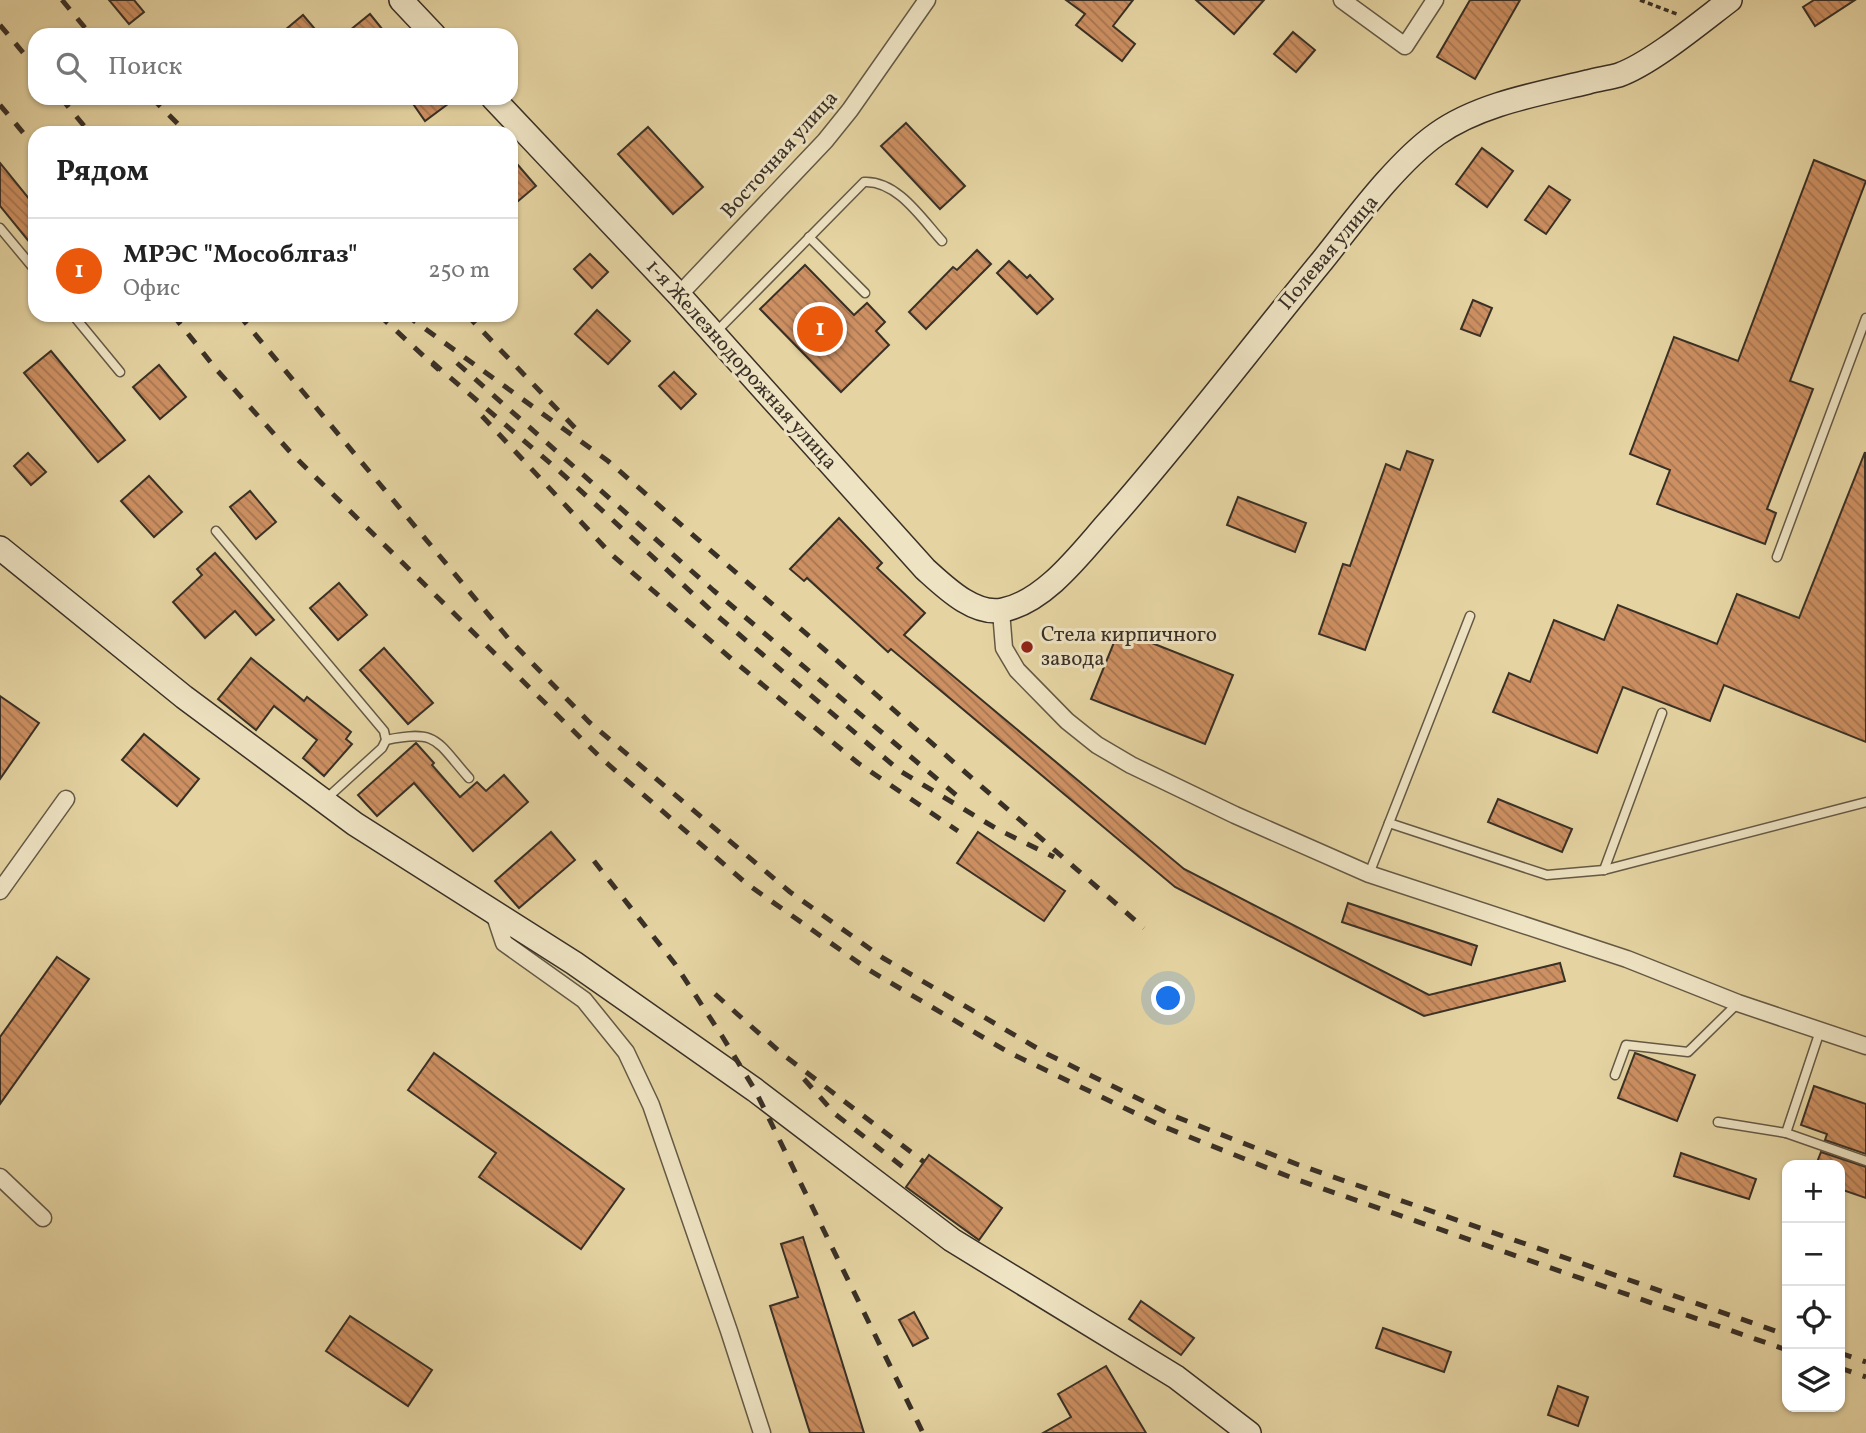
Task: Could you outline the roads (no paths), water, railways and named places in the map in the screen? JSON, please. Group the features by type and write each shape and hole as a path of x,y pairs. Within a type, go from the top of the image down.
{"main road":[{"path":"401,0 427,28"},
{"name":"Полевая улица","path":"1002,611 1038,595 1074,561 1142,484 1338,241 1408,158 1422,146 1474,112 1620,75 1654,55 1730,0"},
{"name":"1-я Железнодорожная улица","path":"501,105 714,334 925,569 964,600 985,609 1002,611"},
{"path":"0,548 184,697 355,824 574,963 743,1082 952,1240 1176,1377 1249,1433"}],"street":[{"name":"Восточная улица","path":"678,295 825,141 858,99 927,0"},
{"path":"1342,0 1405,47 1435,0"},
{"path":"1002,611 1004,648 1017,670 1067,721 1097,745 1131,765 1234,815 1369,874 1628,959 1738,1003 1866,1046"},
{"path":"0,891 66,799"},
{"path":"494,913 505,943 584,1000 626,1052 651,1105 762,1433"},
{"path":"0,1177 43,1218"}],"lane":[{"path":"714,334 864,183 874,182 895,192 942,241"},
{"path":"0,228 28,262"},
{"path":"809,237 865,293"},
{"path":"1777,556 1866,318"},
{"path":"79,322 120,372"},
{"path":"216,531 384,731 386,740 382,748 324,801"},
{"path":"1369,874 1470,616"},
{"path":"1604,870 1662,713"},
{"path":"386,740 410,734 435,740 469,778"},
{"path":"1389,823 1547,875 1604,870 1866,802"},
{"path":"1615,1075 1626,1045 1688,1052 1738,1003"},
{"path":"1786,1133 1820,1031"},
{"path":"1718,1122 1786,1133 1866,1161"}],"railway":[{"path":"62,0 85,28"},
{"path":"0,25 28,59"},
{"path":"0,105 28,139"},
{"path":"67,105 84,126"},
{"path":"159,105 180,126"},
{"path":"179,322 216,369 292,454 602,759 747,884 869,970 1008,1052 1162,1126 1295,1179 1784,1349"},
{"path":"245,322 508,638 589,722 790,892 883,958 1047,1054 1174,1116 1299,1165 1782,1333"},
{"path":"387,322 439,370"},
{"path":"416,322 608,461 1144,928"},
{"path":"474,322 578,431"},
{"path":"432,362 557,469 715,614 900,771 997,829 1054,857"},
{"path":"457,363 713,590 962,800"},
{"path":"482,416 611,554 735,662 858,763 958,831"},
{"path":"594,861 675,964 755,1090 923,1433"},
{"path":"715,994 781,1053 924,1162"},
{"path":"804,1079 835,1114 903,1167"},
{"path":"1845,1355 1866,1362"},
{"path":"1845,1370 1866,1377"}],"place":[{"name":"МРЭС \"Мособлгаз\"","path":"820,329"},
{"name":"Стела кирпичного завода","path":"1027,647"}]}
